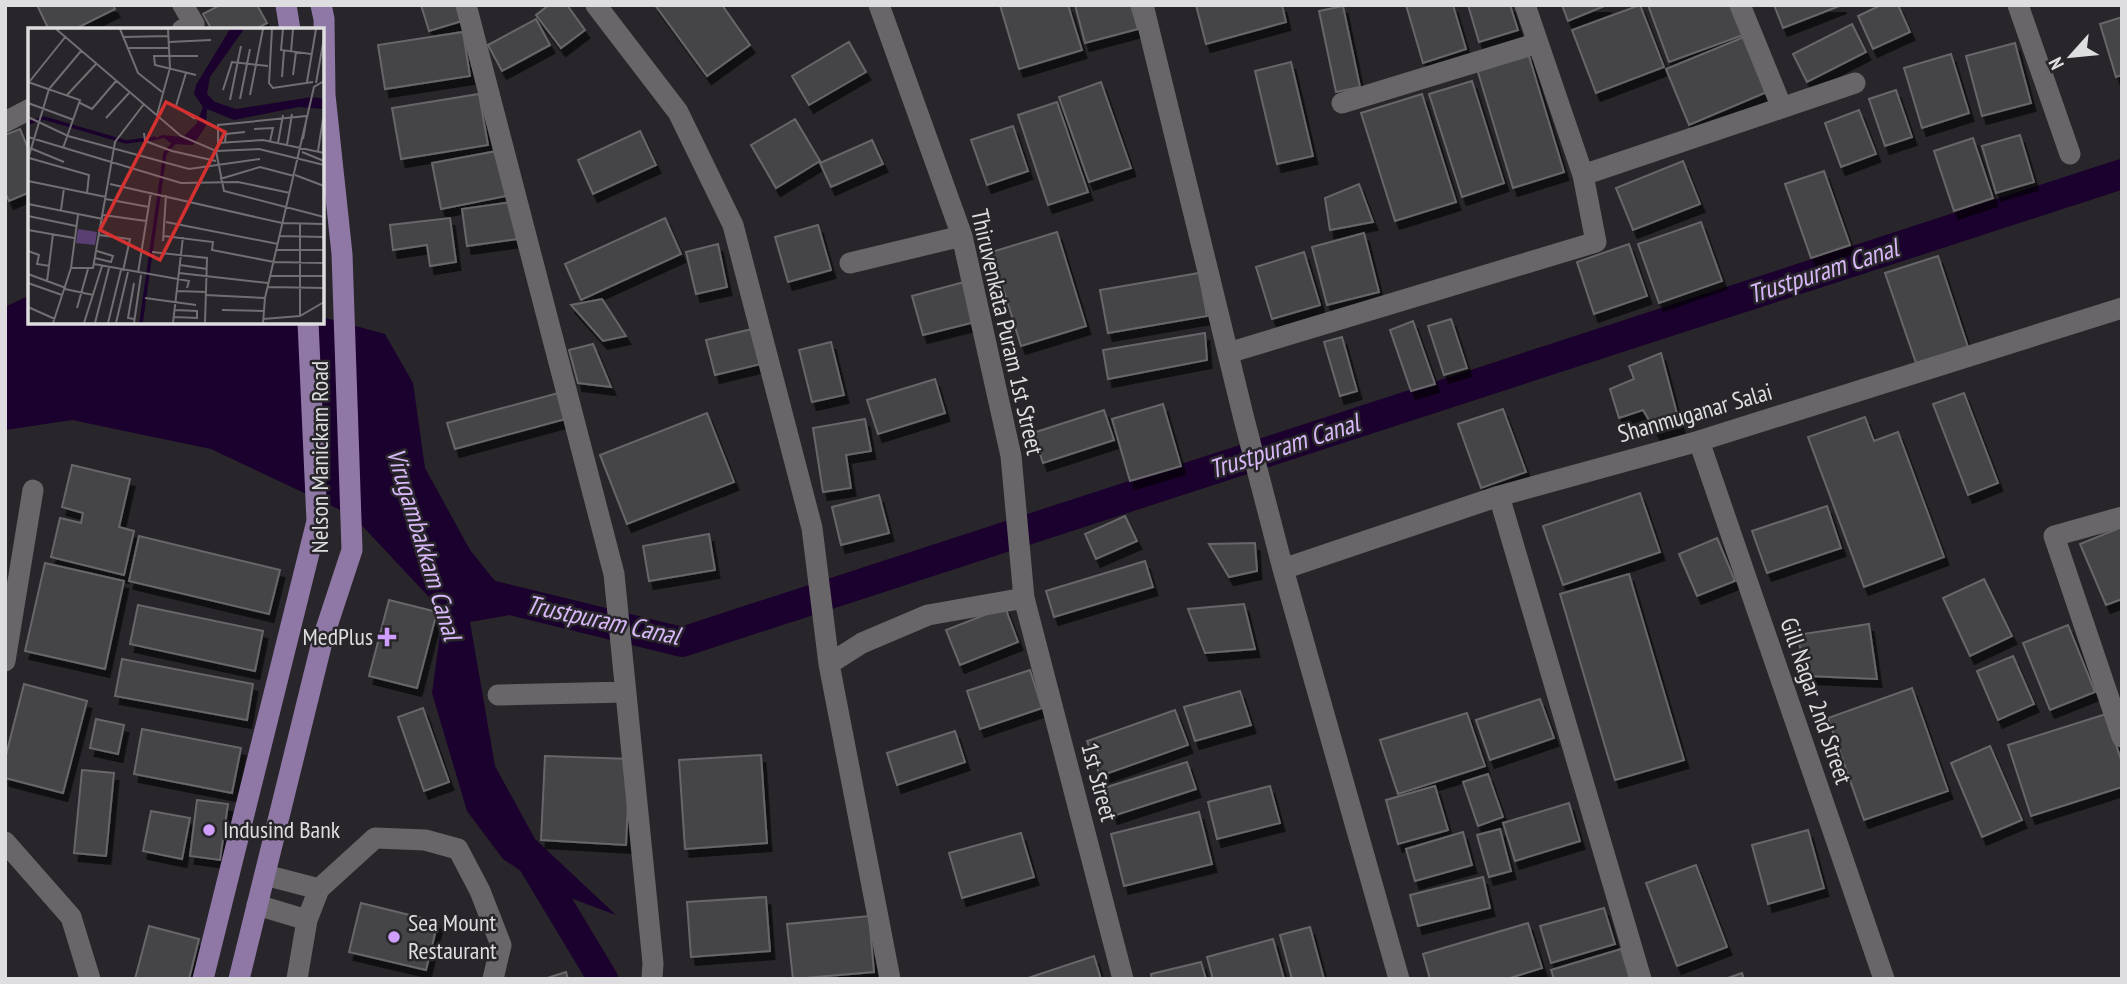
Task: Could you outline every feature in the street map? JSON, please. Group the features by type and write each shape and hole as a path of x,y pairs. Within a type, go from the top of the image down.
{"main road":[{"path":"286,5 290,28"},
{"name":"Nelson Manickam Road","path":"239,979 323,638 352,550 342,254 325,95 324,19 321,5"},
{"name":"Nelson Manickam Road","path":"203,979 317,521 307,324"}],"street":[{"path":"183,5 194,24 186,28"},
{"path":"466,5 614,574 653,963 652,979"},
{"path":"596,5 678,112 733,225 812,528 829,664 890,979"},
{"name":"Thiruvenkata Puram 1st Street","path":"879,5 962,236 1011,456 1024,598"},
{"path":"1143,5 1283,569 1399,979"},
{"path":"1228,354 1596,242 1583,175 1525,5"},
{"path":"1740,5 1782,108"},
{"path":"2018,5 2070,154"},
{"path":"1342,103 1538,43"},
{"path":"1583,175 1855,83"},
{"path":"5,121 28,110"},
{"path":"850,263 962,236"},
{"name":"Shanmuganar Salai","path":"1283,569 1499,496 1699,441 2122,308"},
{"name":"Gill Nagar 2nd Street","path":"1699,441 1884,979"},
{"path":"5,661 33,490"},
{"path":"1499,496 1641,979"},
{"path":"2122,517 2054,536 2115,696 2122,737"},
{"path":"829,664 862,643 928,615 1024,598"},
{"name":"1st Street","path":"1024,598 1124,979"},
{"path":"498,695 626,692"},
{"path":"297,979 307,920 319,889 375,838 425,840 458,849 480,891 500,945 493,979"},
{"path":"5,842 71,918 90,979"},
{"path":"265,875 319,889"},
{"path":"257,905 307,920"}],"water":[{"path":"28,296 28,324 324,324 324,318 385,334 413,383 425,468 470,550 521,613 470,622 495,766 535,839 616,915 549,890 503,859 467,811 432,693 443,612 353,516 211,449 72,420 5,430 5,307"}],"building":[{"path":"37,5 113,5 115,9 77,28 48,28"},
{"path":"220,5 257,5 267,23 258,28 211,28 203,14"},
{"path":"421,5 457,5 462,21 429,31"},
{"path":"549,5 567,5 585,30 561,48 536,15"},
{"path":"655,5 722,5 750,45 707,76"},
{"path":"1000,5 1068,5 1082,50 1019,69"},
{"path":"1075,5 1131,5 1138,29 1085,43"},
{"path":"1196,5 1282,5 1286,22 1206,44"},
{"path":"1406,5 1453,5 1466,49 1423,63"},
{"path":"1468,5 1510,5 1518,30 1479,42"},
{"path":"1562,5 1607,5 1568,21"},
{"path":"1640,5 1664,67 1596,93 1572,30"},
{"path":"1648,5 1735,5 1746,34 1669,62"},
{"path":"1774,5 1842,5 1783,28"},
{"path":"1881,5 1898,5 1910,32 1873,49 1858,16"},
{"path":"1343,6 1360,87 1336,92 1319,11"},
{"path":"2122,17 2122,75 2116,77 2100,24"},
{"path":"536,19 550,45 502,71 488,45"},
{"path":"1852,24 1866,52 1807,82 1793,54"},
{"path":"463,32 470,76 385,89 378,45"},
{"path":"1744,37 1767,92 1689,125 1666,69"},
{"path":"849,42 866,72 809,105 792,76"},
{"path":"2015,43 2031,103 1982,116 1966,56"},
{"path":"1528,53 1564,172 1513,188 1477,69"},
{"path":"1951,54 1969,113 1922,128 1904,68"},
{"path":"1291,62 1313,156 1277,164 1255,71"},
{"path":"1472,81 1504,183 1462,197 1429,94"},
{"path":"1101,82 1131,168 1089,182 1059,97"},
{"path":"1896,90 1912,137 1885,146 1869,99"},
{"path":"479,94 488,145 401,159 392,108"},
{"path":"1422,94 1456,202 1395,221 1361,113"},
{"path":"1057,102 1088,192 1048,205 1018,115"},
{"path":"1859,110 1876,154 1841,167 1825,123"},
{"path":"795,119 820,161 776,188 751,145"},
{"path":"1013,126 1028,171 987,185 971,140"},
{"path":"20,129 28,148 28,193 9,201 5,192 5,135"},
{"path":"640,131 656,165 593,194 578,160"},
{"path":"2020,135 2034,182 1996,193 1982,146"},
{"path":"1973,138 1993,198 1954,211 1934,151"},
{"path":"872,140 883,164 831,187 820,163"},
{"path":"497,151 506,196 441,209 432,163"},
{"path":"1683,161 1700,204 1633,230 1616,188"},
{"path":"1824,171 1850,245 1811,258 1785,184"},
{"path":"1359,184 1373,222 1330,230 1325,198"},
{"path":"512,202 518,239 467,246 462,209"},
{"path":"450,218 456,262 430,266 427,245 393,250 390,225"},
{"path":"665,218 681,254 581,300 565,264"},
{"path":"1701,222 1722,281 1659,303 1638,244"},
{"path":"818,225 831,270 788,282 775,237"},
{"path":"1057,232 1086,326 1021,346 992,252"},
{"path":"1364,233 1379,292 1327,305 1312,247"},
{"path":"718,244 727,287 696,294 686,252"},
{"path":"1629,244 1647,296 1594,314 1577,262"},
{"path":"1304,252 1320,305 1272,319 1256,267"},
{"path":"1938,256 1968,347 1916,363 1885,273"},
{"path":"1199,273 1207,316 1108,333 1100,290"},
{"path":"964,282 975,322 923,335 912,296"},
{"path":"602,299 626,336 603,341 571,305"},
{"path":"1451,319 1467,368 1444,375 1428,326"},
{"path":"1413,321 1435,384 1411,391 1390,330"},
{"path":"756,328 765,363 715,375 706,340"},
{"path":"1205,333 1207,360 1108,379 1103,350"},
{"path":"1342,337 1357,391 1340,396 1324,342"},
{"path":"831,342 844,395 812,402 799,350"},
{"path":"593,344 611,387 578,383 569,350"},
{"path":"1661,353 1680,425 1656,432 1643,410 1619,418 1610,389 1634,379 1629,366"},
{"path":"935,379 945,413 878,434 867,400"},
{"path":"562,392 569,418 455,449 447,423"},
{"path":"1964,393 1998,483 1968,495 1933,404"},
{"path":"1163,404 1181,466 1130,481 1112,419"},
{"path":"1503,409 1526,472 1481,488 1458,424"},
{"path":"1104,410 1114,440 1043,463 1033,433"},
{"path":"707,413 734,482 627,524 600,455"},
{"path":"1865,417 1874,441 1898,432 1944,557 1864,587 1808,437"},
{"path":"865,419 871,451 846,455 851,488 823,492 813,428"},
{"path":"72,465 130,479 119,527 134,531 124,575 51,557 60,518 81,523 83,513 62,507"},
{"path":"1640,493 1660,552 1563,585 1543,526"},
{"path":"879,495 889,533 841,545 832,507"},
{"path":"1827,506 1841,548 1767,573 1752,531"},
{"path":"1125,516 1137,541 1096,559 1085,534"},
{"path":"2122,527 2122,599 2106,605 2080,544"},
{"path":"709,534 715,570 649,581 643,546"},
{"path":"139,536 280,570 269,614 129,581"},
{"path":"1717,538 1735,581 1697,596 1679,554"},
{"path":"1255,543 1257,571 1229,577 1209,544"},
{"path":"1145,561 1153,587 1054,617 1046,591"},
{"path":"45,563 124,581 105,669 25,651"},
{"path":"1629,574 1684,760 1615,780 1560,594"},
{"path":"1984,579 2012,636 1970,656 1943,598"},
{"path":"389,600 437,612 417,688 369,676"},
{"path":"1244,604 1255,649 1205,653 1188,609"},
{"path":"138,605 263,631 255,671 130,644"},
{"path":"1005,607 1018,642 960,665 946,630"},
{"path":"1869,624 1877,679 1807,676 1797,635"},
{"path":"2068,625 2095,692 2050,710 2023,643"},
{"path":"2013,656 2034,704 1998,720 1977,671"},
{"path":"122,659 253,684 247,720 115,696"},
{"path":"1030,670 1042,708 980,729 967,691"},
{"path":"24,684 87,701 63,793 5,778 5,759"},
{"path":"1912,688 1948,791 1864,820 1828,718"},
{"path":"1240,691 1251,725 1195,741 1184,707"},
{"path":"1540,699 1554,738 1490,760 1476,720"},
{"path":"423,708 449,782 424,791 398,717"},
{"path":"1175,710 1188,745 1100,776 1087,741"},
{"path":"1467,713 1485,766 1398,794 1380,740"},
{"path":"2106,714 2122,763 2122,787 2031,816 2008,745"},
{"path":"96,719 124,725 118,754 90,748"},
{"path":"142,729 241,748 232,793 134,774"},
{"path":"955,731 965,762 897,785 887,753"},
{"path":"1990,746 2022,820 1982,837 1951,763"},
{"path":"761,755 767,843 685,849 679,760"},
{"path":"545,756 630,759 626,845 541,840"},
{"path":"1187,762 1196,789 1113,816 1104,788"},
{"path":"82,770 114,773 106,856 74,853"},
{"path":"1488,774 1503,817 1478,826 1463,782"},
{"path":"1270,786 1280,823 1217,839 1208,802"},
{"path":"1435,786 1448,830 1398,844 1386,800"},
{"name":"Indusind Bank","path":"197,800 228,804 220,860 190,856"},
{"path":"1569,803 1580,841 1515,861 1503,823"},
{"path":"151,811 190,818 182,859 143,851"},
{"path":"1199,812 1212,864 1124,886 1111,834"},
{"path":"1500,829 1511,871 1489,877 1477,835"},
{"path":"1808,830 1824,888 1768,904 1752,845"},
{"path":"1463,832 1472,865 1415,881 1406,849"},
{"path":"1021,833 1034,877 962,898 949,853"},
{"path":"1696,865 1727,947 1677,966 1646,883"},
{"path":"1483,877 1490,908 1418,926 1410,895"},
{"path":"766,897 770,951 691,957 687,902"},
{"name":"Sea Mount Restaurant","path":"361,903 438,922 426,970 349,952"},
{"path":"1604,908 1615,944 1551,963 1540,926"},
{"path":"869,916 874,972 793,979 787,924"},
{"path":"1528,923 1542,968 1507,979 1430,979 1423,954"},
{"path":"149,926 199,939 189,979 135,979"},
{"path":"1310,927 1324,979 1292,979 1280,935"},
{"path":"1273,939 1284,979 1213,979 1207,957"},
{"path":"1621,949 1630,979 1554,979 1551,970"},
{"path":"1094,956 1101,979 1025,979"},
{"path":"1201,962 1206,979 1152,979 1151,974"},
{"path":"566,972 568,979 544,979"},
{"path":"1742,973 1744,979 1725,979"}],"waterway":[{"name":"Trustpuram Canal","path":"474,591 682,642 2122,174"},
{"name":"Virugambakkam Canal","path":"529,856 603,979"}],"place":[{"name":"MedPlus","path":"387,637"},
{"name":"Indusind Bank","path":"209,830"},
{"name":"Sea Mount Restaurant","path":"394,937"}]}
